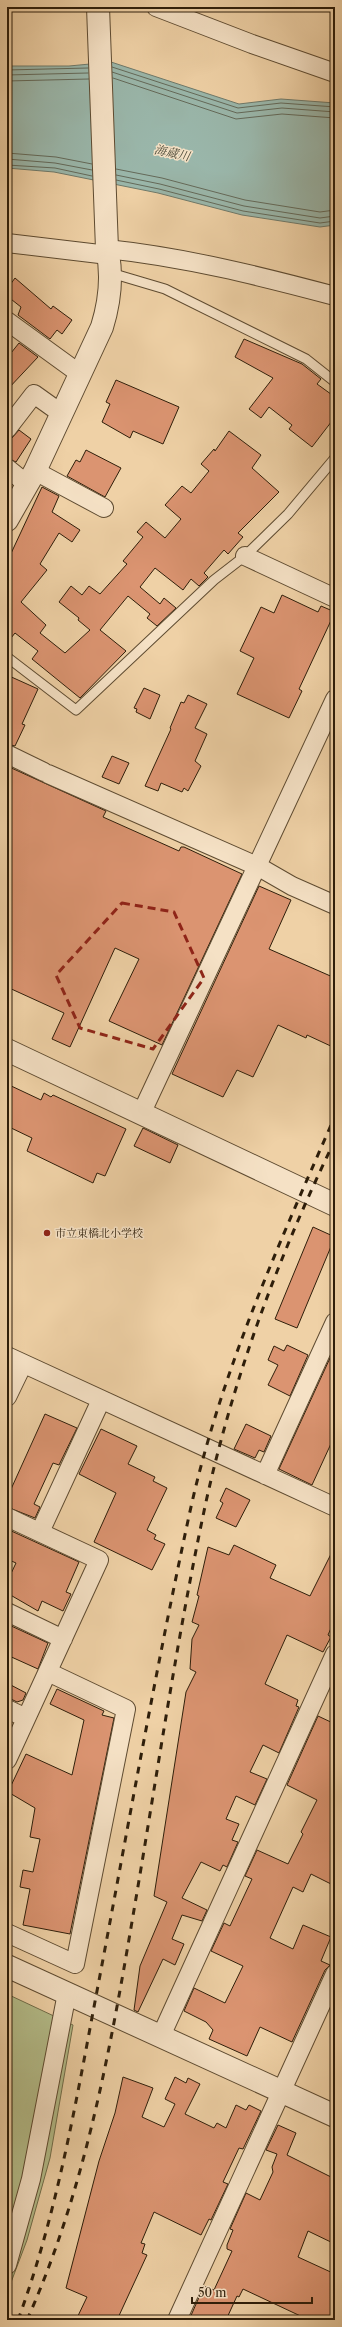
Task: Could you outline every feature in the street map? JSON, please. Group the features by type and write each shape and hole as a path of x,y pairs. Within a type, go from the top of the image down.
{"street":[{"path":"7,520 32,478 102,327 108,306 108,255 98,7"},
{"path":"156,7 252,44 335,73"},
{"path":"7,243 108,255 149,253 221,268 335,296"},
{"path":"7,321 80,374"},
{"path":"7,430 34,394 62,414"},
{"path":"7,468 104,508"},
{"path":"245,556 335,598"},
{"path":"141,1114 335,699"},
{"path":"7,754 46,773 258,866 292,886 335,905"},
{"path":"7,1050 335,1205"},
{"path":"265,1475 335,1322"},
{"path":"7,1397 15,1360 335,1507"},
{"path":"40,1532 101,1400"},
{"path":"7,1517 99,1560 7,1760"},
{"path":"7,1612 63,1639"},
{"path":"161,2036 335,1654"},
{"path":"7,1933 75,1964 126,1709 48,1672"},
{"path":"7,1709 26,1718"},
{"path":"7,1966 335,2116"},
{"path":"176,2320 335,1974"},
{"path":"7,2265 31,2179 67,1993"}],"lane":[{"path":"108,255 164,289 306,359 335,382"},
{"path":"7,656 76,710 214,580 245,556 288,514 335,458"}],"highlighted area":[{"path":"122,903 174,912 204,978 153,1049 80,1028 56,975"}],"green space":[{"path":"7,1994 73,2025 50,2158 27,2240 7,2293"}],"water":[{"name":"海蔵川","path":"111,62 239,104 281,99 335,103 335,225 320,227 242,215 158,193 54,172 7,168 7,66 69,66"}],"building":[{"path":"15,278 51,309 53,306 72,320 62,334 57,330 50,339 18,315 21,307 7,296 7,289"},
{"path":"244,339 302,364 321,379 317,384 335,397 335,417 312,447 289,429 292,425 269,407 261,418 249,409 273,378 235,357"},
{"path":"19,343 38,357 7,390 7,358"},
{"path":"116,380 179,407 163,444 133,431 130,438 102,422 110,404 106,402"},
{"path":"19,430 31,439 16,462 7,458 7,439 11,439"},
{"path":"229,431 261,455 252,468 279,492 238,533 243,537 228,554 224,550 204,573 208,577 199,586 191,579 183,590 155,568 140,587 160,604 164,598 176,608 157,626 147,618 150,614 128,596 100,630 126,651 80,698 32,659 38,651 15,633 7,643 7,562 42,487 59,496 52,512 80,530 72,542 59,533 40,564 47,570 21,602 46,625 40,633 65,653 90,630 78,620 79,618 59,602 71,586 82,595 89,586 100,594 127,564 123,561 143,537 137,532 146,522 165,538 181,519 165,505 182,486 191,493 209,471 201,464 214,449 215,451"},
{"path":"86,450 121,468 105,497 67,476 76,460 80,462"},
{"path":"282,595 318,612 321,606 335,612 299,689 302,691 289,718 237,694 254,658 240,651 261,607 274,613"},
{"path":"7,675 38,689 22,724 25,725 15,746 7,744"},
{"path":"144,688 160,695 150,719 136,712 137,709 134,708"},
{"path":"188,695 207,704 195,728 207,734 195,761 201,766 188,791 184,788 182,792 161,783 158,791 145,786 171,729 170,728 181,702 184,703"},
{"path":"112,756 129,763 119,784 102,777"},
{"path":"7,766 106,811 103,817 179,851 181,847 184,847 242,874 162,1045 109,1021 139,959 115,948 70,1047 52,1039 64,1013 7,987"},
{"path":"259,886 291,900 269,949 335,978 335,1048 307,1035 306,1038 278,1025 253,1077 237,1070 223,1097 172,1074"},
{"path":"7,1084 41,1100 44,1093 51,1097 53,1095 126,1129 105,1176 97,1173 93,1183 27,1151 32,1138 7,1126"},
{"path":"143,1128 178,1145 170,1163 134,1146"},
{"path":"313,1227 335,1237 297,1328 275,1319"},
{"path":"287,1345 308,1355 290,1396 268,1385 278,1365 268,1360 274,1346 284,1351"},
{"path":"330,1358 335,1361 335,1435 312,1485 279,1469"},
{"path":"45,1414 77,1428 59,1465 53,1463 34,1504 40,1507 35,1518 7,1507 7,1498"},
{"path":"246,1424 271,1436 264,1452 259,1450 255,1458 234,1449"},
{"path":"101,1429 137,1446 128,1464 155,1477 153,1481 167,1488 147,1530 156,1535 154,1539 165,1544 152,1570 94,1542 116,1493 79,1474"},
{"path":"226,1488 250,1500 236,1527 216,1518 223,1503 220,1501"},
{"path":"7,1529 79,1562 66,1592 71,1594 63,1611 42,1601 38,1611 7,1593 7,1582 16,1563 7,1559"},
{"path":"234,1545 276,1565 270,1578 310,1596 335,1546 335,1619 328,1635 331,1637 323,1652 287,1635 265,1684 298,1700 296,1706 299,1707 279,1753 263,1745 250,1772 267,1779 255,1805 236,1796 226,1819 239,1824 232,1840 238,1842 227,1867 223,1865 220,1871 201,1862 182,1898 207,1910 202,1921 182,1915 172,1939 184,1944 175,1965 163,1959 138,2012 134,2010 140,1966 167,1902 154,1896 186,1692 196,1672 190,1669 192,1639 199,1625 192,1622 199,1596 197,1595 208,1547 229,1555"},
{"path":"7,1624 48,1643 38,1669 7,1655"},
{"path":"7,1683 26,1693 23,1700 17,1702 7,1697"},
{"path":"57,1689 104,1711 102,1715 114,1718 70,1934 23,1925 30,1889 20,1887 23,1870 33,1872 40,1839 30,1837 35,1808 8,1792 26,1754 72,1775 84,1720 50,1704"},
{"path":"318,1716 335,1724 335,1886 311,1874 303,1892 293,1887 270,1938 293,1949 303,1925 331,1937 321,1961 330,1965 325,1970 292,2042 260,2027 247,2056 209,2039 213,2030 206,2022 184,2011 194,1988 225,2003 243,1966 211,1951 224,1923 230,1926 252,1879 245,1876 257,1850 288,1864 303,1834 301,1832 317,1800 287,1785"},
{"path":"123,2077 153,2088 142,2117 164,2127 175,2104 165,2099 175,2077 186,2083 188,2078 200,2084 185,2114 214,2128 217,2123 226,2128 236,2105 246,2110 249,2105 261,2111 243,2149 239,2148 223,2182 228,2184 211,2220 209,2219 201,2235 154,2212 141,2243 145,2244 142,2253 147,2255 117,2320 76,2320 87,2297 66,2288 99,2161 115,2113"},
{"path":"278,2125 296,2133 287,2155 335,2179 335,2244 308,2231 298,2257 335,2274 335,2320 309,2320 243,2289 239,2297 237,2296 226,2320 189,2320 204,2286 214,2290 232,2251 227,2249 227,2245 233,2230 230,2229 246,2193 260,2200 273,2172 272,2167 277,2154 266,2150"}],"railway":[{"path":"18,2320 32,2280 55,2199 73,2116 164,1634 189,1516 202,1464 216,1413 252,1312 292,1214 335,1116"},
{"path":"27,2320 48,2270 81,2168 106,2063 126,1957 184,1613 214,1467 241,1371 257,1324 294,1231 335,1140"}],"place":[{"name":"市立東橋北小学校","path":"47,1233"}]}
